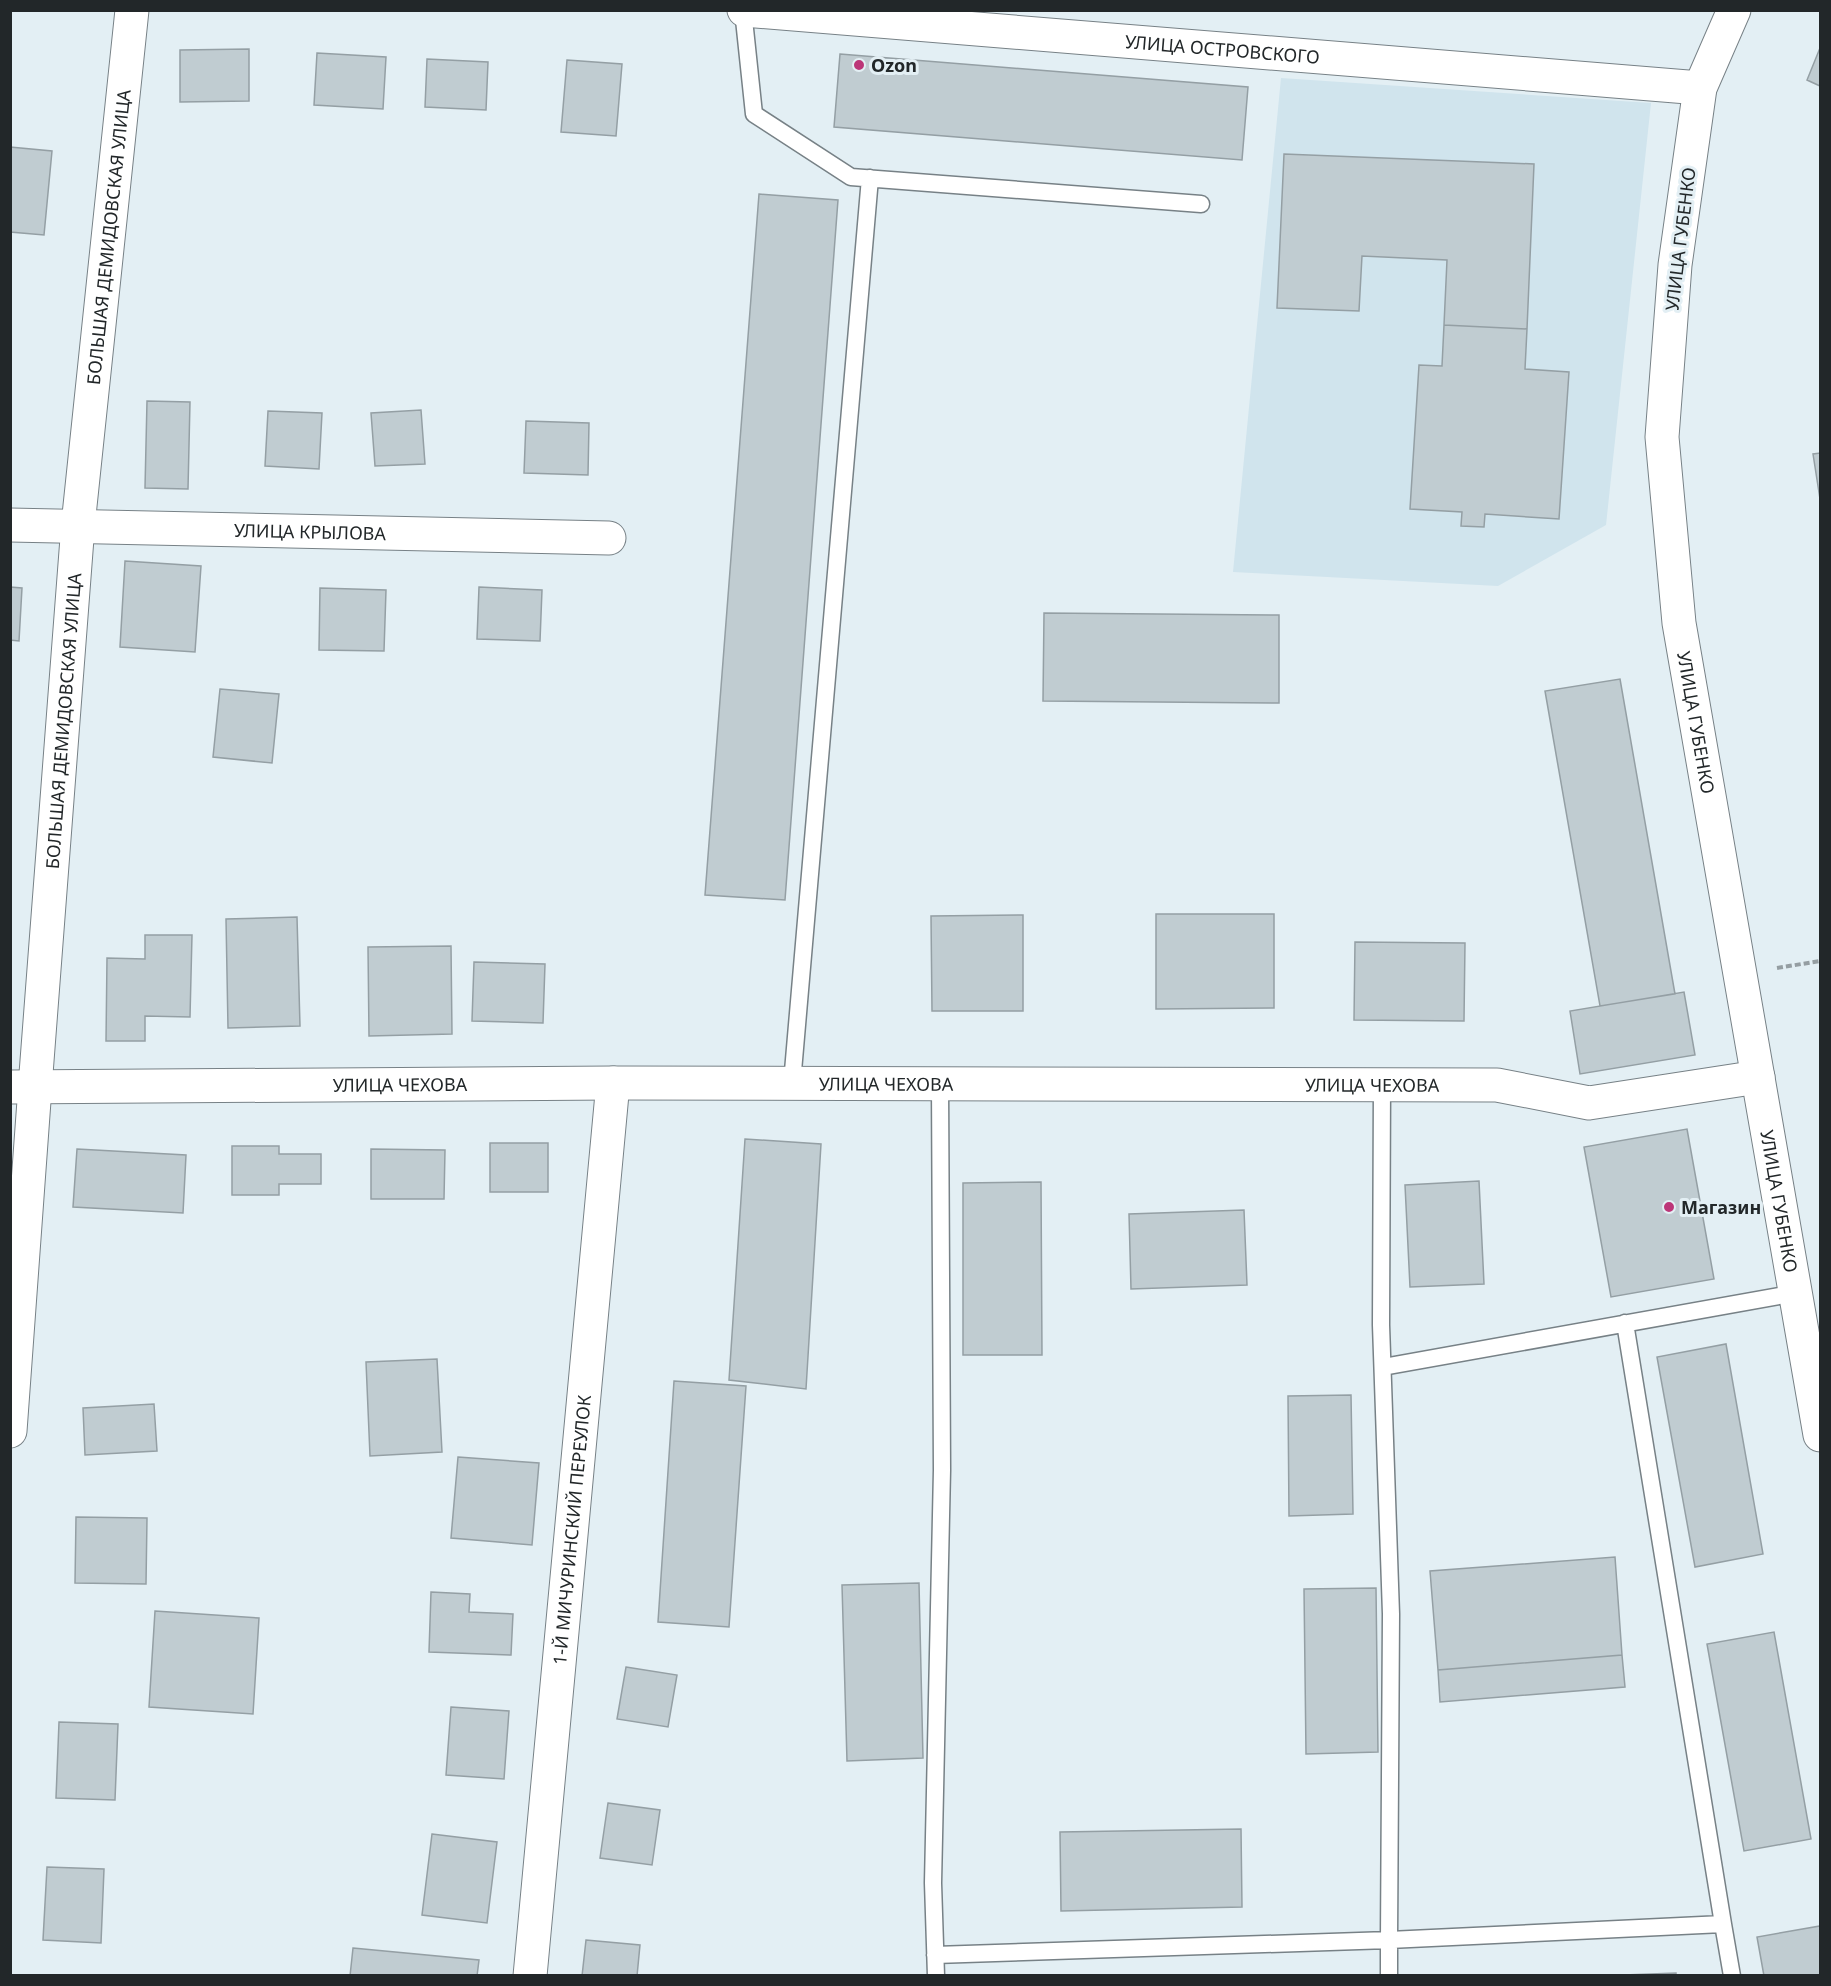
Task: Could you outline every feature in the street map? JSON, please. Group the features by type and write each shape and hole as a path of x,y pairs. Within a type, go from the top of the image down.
{"street":[{"name":"БОЛЬШАЯ ДЕМИДОВСКАЯ УЛИЦА","path":"10,1431 23,1087 78,525 132,10"},
{"name":"УЛИЦА ОСТРОВСКОГО","path":"743,10 1700,88"},
{"name":"УЛИЦА ГУБЕНКО","path":"1734,10 1700,88 1675,265 1662,437 1679,623 1821,1435"},
{"name":"УЛИЦА КРЫЛОВА","path":"10,525 609,538"},
{"name":"УЛИЦА ЧЕХОВА","path":"23,1087 613,1083 1497,1085 1589,1103 1758,1077"},
{"name":"1-Й МИЧУРИНСКИЙ ПЕРЕУЛОК","path":"530,1976 613,1083"}],"lane":[{"path":"743,10 754,114 851,177 1202,204"},
{"path":"792,1083 870,178"},
{"path":"936,1976 933,1872 942,1470 940,1084"},
{"path":"1382,1084 1381,1325 1391,1614 1389,1976"},
{"path":"1383,1367 1796,1293"},
{"path":"1624,1323 1732,1976"},
{"path":"935,1955 1389,1940 1723,1924"}],"path":[{"path":"1774,968 1821,961"}],"shaded area":[{"path":"1281,78 1651,103 1606,525 1498,586 1233,572"}],"building":[{"path":"1820,48 1820,86 1807,80"},
{"path":"249,49 249,101 180,102 180,50"},
{"path":"317,53 386,57 383,109 314,105"},
{"path":"840,54 1248,87 1242,160 834,127"},
{"path":"427,59 488,62 486,110 425,107"},
{"path":"567,60 622,64 616,136 561,132"},
{"path":"10,147 52,151 44,235 10,232"},
{"path":"1284,154 1534,164 1527,329 1444,325 1447,260 1362,256 1359,311 1277,308"},
{"path":"759,194 838,200 785,900 705,895"},
{"path":"1444,325 1527,329 1525,369 1569,372 1559,519 1485,514 1484,527 1461,526 1462,512 1410,509 1419,365 1442,366"},
{"path":"147,401 190,402 188,489 145,488"},
{"path":"421,410 425,464 375,466 371,413"},
{"path":"268,411 322,413 319,469 265,466"},
{"path":"526,421 589,423 588,475 524,473"},
{"path":"1820,453 1820,499 1813,454"},
{"path":"125,561 201,566 195,652 120,647"},
{"path":"10,587 22,588 19,641 10,640"},
{"path":"479,587 542,590 540,641 477,639"},
{"path":"320,588 386,590 384,651 319,650"},
{"path":"1044,613 1279,615 1279,703 1043,701"},
{"path":"1620,679 1675,994 1600,1006 1545,691"},
{"path":"220,689 279,694 272,763 213,757"},
{"path":"1156,914 1274,914 1274,1008 1156,1009"},
{"path":"1023,915 1023,1011 932,1011 931,916"},
{"path":"297,917 300,1026 228,1028 226,919"},
{"path":"145,935 192,935 190,1017 145,1016 145,1041 106,1041 107,958 145,959"},
{"path":"1355,942 1465,943 1464,1021 1354,1020"},
{"path":"451,946 452,1034 369,1036 368,947"},
{"path":"474,962 545,964 543,1023 472,1021"},
{"path":"1684,992 1695,1055 1580,1074 1570,1011"},
{"path":"1687,1129 1714,1279 1611,1297 1584,1147"},
{"path":"745,1139 821,1144 806,1389 729,1380"},
{"path":"490,1143 548,1143 548,1192 490,1192"},
{"path":"232,1146 279,1146 279,1154 321,1154 321,1184 279,1184 279,1195 232,1195"},
{"path":"77,1149 186,1155 183,1213 73,1207"},
{"path":"371,1149 445,1150 444,1199 371,1199"},
{"path":"1479,1181 1484,1284 1410,1287 1405,1185"},
{"path":"1041,1182 1042,1355 963,1355 963,1183"},
{"path":"1244,1210 1247,1285 1131,1289 1129,1214"},
{"path":"1726,1344 1763,1554 1695,1567 1657,1357"},
{"path":"437,1359 442,1452 370,1456 366,1362"},
{"path":"674,1381 746,1386 729,1627 658,1622"},
{"path":"1351,1395 1353,1514 1289,1516 1288,1396"},
{"path":"154,1404 157,1451 85,1455 83,1408"},
{"path":"458,1457 539,1463 532,1545 451,1538"},
{"path":"76,1517 147,1518 146,1584 75,1583"},
{"path":"1615,1557 1622,1655 1438,1670 1430,1571"},
{"path":"919,1583 923,1758 847,1761 842,1585"},
{"path":"1376,1588 1378,1752 1306,1754 1304,1589"},
{"path":"431,1592 470,1594 469,1612 513,1614 511,1655 429,1652"},
{"path":"155,1611 259,1618 253,1714 149,1707"},
{"path":"1774,1632 1811,1839 1744,1851 1707,1644"},
{"path":"1622,1655 1625,1687 1440,1702 1438,1670"},
{"path":"626,1667 677,1675 668,1727 617,1719"},
{"path":"451,1707 509,1711 504,1779 446,1775"},
{"path":"59,1722 118,1724 115,1800 56,1798"},
{"path":"608,1803 660,1810 652,1865 600,1858"},
{"path":"1241,1829 1242,1907 1061,1911 1060,1832"},
{"path":"432,1834 497,1842 487,1923 422,1915"},
{"path":"47,1867 104,1869 101,1943 43,1940"},
{"path":"1820,1926 1820,1976 1764,1976 1757,1937"},
{"path":"586,1940 640,1945 637,1976 582,1976"},
{"path":"353,1948 479,1960 477,1976 350,1976"},
{"path":"1676,1973 1676,1976 1597,1976"}],"place":[{"name":"Ozon","path":"859,65"},
{"name":"Магазин","path":"1669,1207"}]}
